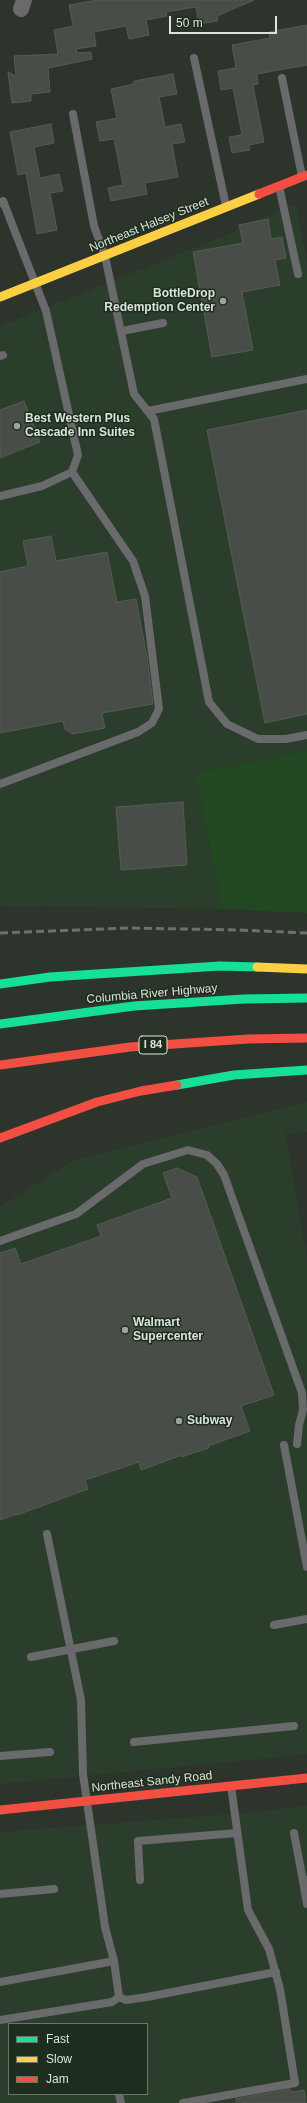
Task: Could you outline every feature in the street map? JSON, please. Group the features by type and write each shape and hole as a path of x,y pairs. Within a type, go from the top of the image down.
{"main road":[{"name":"Northeast Halsey Street","path":"0,297 305,176"},
{"path":"0,984 50,977 220,966 307,969"},
{"name":"Columbia River Highway","path":"0,1024 134,1006 194,1002 307,998"},
{"name":"I 84","path":"0,1065 138,1046 248,1039 307,1038"},
{"path":"0,1138 97,1102 140,1091 234,1075 307,1070"},
{"name":"Northeast Sandy Road","path":"0,1810 307,1778"}],"lane":[{"path":"194,58 226,207"},
{"path":"282,78 305,176"},
{"path":"73,114 94,226 104,256 122,331 134,394 154,419 209,702 227,724 258,739 286,739 307,735"},
{"path":"279,186 298,274"},
{"path":"0,203 3,201 46,311 78,455 72,472 42,486 0,496"},
{"path":"122,331 163,323"},
{"path":"148,411 307,379"},
{"path":"0,784 138,732 152,723 160,709 145,596 133,561 72,472"},
{"path":"0,1241 76,1214 143,1164 188,1150 207,1155 217,1164 224,1175 302,1392 303,1406 297,1444"},
{"path":"284,1445 307,1567"},
{"path":"47,1534 81,1700 81,1749 105,1927 114,1961 119,1997"},
{"path":"274,1625 307,1619"},
{"path":"31,1657 114,1641"},
{"path":"134,1742 294,1726"},
{"path":"0,1756 50,1752"},
{"path":"183,2103 295,2083 276,1972 269,1948 248,1910 231,1786"},
{"path":"294,1832 305,1880 307,1904"},
{"path":"140,1880 138,1841 237,1833"},
{"path":"0,1894 54,1888"},
{"path":"0,1982 114,1961"},
{"path":"119,1997 126,2000 147,1997 276,1972"},
{"path":"0,2020 112,2002 119,1997"}],"shaded area":[{"path":"296,204 307,262 307,751 195,773 222,909 0,906 0,326 241,229 241,226"},
{"path":"307,1102 307,1132 285,1134 307,1256 307,1753 293,1756 0,1784 0,1207 73,1160"},
{"path":"307,1805 307,2103 0,2103 0,1832 257,1812"}],"green space":[{"path":"307,751 307,913 222,909 195,773"}],"building":[{"path":"97,0 254,0 217,16 218,21 199,24 196,7 166,12 167,16 146,20 149,35 129,39 126,26 94,32 96,46 76,49 77,53 91,52 92,59 48,68 50,92 31,94 31,101 12,103 8,72 16,76 14,56 58,54 54,30 73,26 69,5"},
{"path":"307,25 307,65 257,74 258,84 253,85 264,142 249,145 250,150 232,153 229,137 242,135 233,88 221,90 218,71 236,68 232,45 270,38 269,32"},
{"path":"173,74 177,94 159,97 165,127 181,124 185,142 172,144 178,177 145,183 147,194 111,201 108,188 123,185 114,139 100,141 96,122 117,118 111,89 134,84 134,81"},
{"path":"51,124 54,143 34,147 40,178 59,174 63,191 50,193 57,230 37,234 26,173 18,175 10,132"},
{"name":"BottleDrop Redemption Center","path":"268,219 271,239 282,237 286,258 275,260 280,285 242,292 253,350 212,357 193,252 243,243 239,225"},
{"name":"Best Western Plus Cascade Inn Suites","path":"24,401 40,442 0,458 0,410"},
{"path":"307,410 307,714 265,723 207,430"},
{"path":"51,536 56,561 107,552 117,602 136,599 147,657 153,704 102,713 105,728 73,734 65,729 63,721 0,733 0,572 28,566 23,541"},
{"path":"183,802 187,865 121,870 116,807"},
{"name":"Walmart Supercenter","path":"177,1168 197,1177 274,1395 241,1406 250,1431 208,1446 209,1448 182,1457 182,1455 141,1470 139,1462 85,1480 88,1489 0,1520 0,1253 15,1248 21,1264 101,1236 97,1225 172,1198 163,1173"},
{"path":"290,2089 291,2092 304,2090 306,2103 236,2103 236,2099"}],"railway":[{"path":"0,933 129,928 307,933"}],"traffic: fast":[{"path":"0,984 50,977 220,966 257,967"},
{"path":"0,1024 134,1006 244,999 307,998"},
{"path":"177,1085 234,1075 307,1070"}],"traffic: slow":[{"path":"0,297 259,194"},
{"path":"257,967 307,969"}],"traffic: jam":[{"path":"259,194 307,175"},
{"path":"0,1065 130,1047 248,1039 307,1038"},
{"path":"0,1138 97,1102 141,1091 177,1085"},
{"path":"0,1810 307,1778"}],"place":[{"name":"BottleDrop Redemption Center","path":"223,301"},
{"name":"Best Western Plus Cascade Inn Suites","path":"17,426"},
{"name":"Walmart Supercenter","path":"125,1330"},
{"name":"Subway","path":"179,1421"}]}
